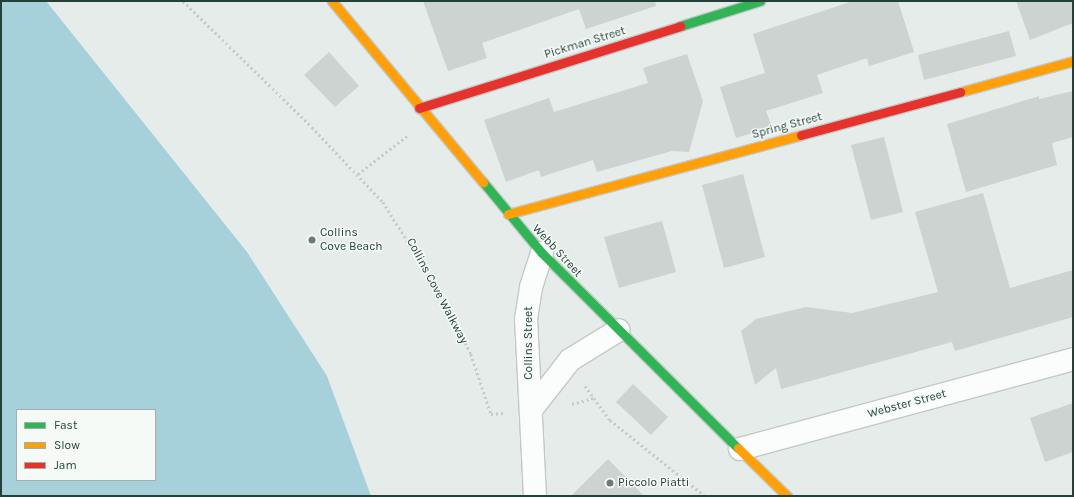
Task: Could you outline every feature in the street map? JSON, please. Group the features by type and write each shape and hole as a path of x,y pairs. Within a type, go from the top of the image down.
{"street":[{"name":"Webb Street","path":"332,1 428,119 542,253 787,496"},
{"name":"Pickman Street","path":"419,108 760,1"},
{"name":"Spring Street","path":"508,214 1073,61"},
{"name":"Collins Street","path":"535,496 526,319 531,287 542,253"},
{"name":"Collins Street","path":"531,410 570,360 619,330"},
{"name":"Webster Street","path":"740,448 1073,359"}],"path":[{"name":"Collins Cove Walkway","path":"183,1 358,174 401,225 443,298 471,354 491,414 564,406 593,398 610,420 642,448 705,496"},
{"path":"358,174 428,119"}],"water":[{"path":"1,1 46,1 247,252 327,376 371,496 1,496"}],"building":[{"path":"423,1 655,1 656,6 586,29 579,9 482,43 487,58 448,71"},
{"path":"853,1 898,1 914,52 869,66 867,58 817,75 823,93 766,111 772,127 736,138 720,87 765,73 753,34"},
{"path":"1016,1 1073,1 1073,23 1030,40"},
{"path":"1009,31 1016,56 924,80 918,55"},
{"path":"329,52 359,86 335,107 304,75"},
{"path":"687,54 703,101 689,152 672,151 597,172 593,160 541,177 539,170 506,182 484,120 549,98 554,112 648,83 643,68"},
{"path":"1073,91 1073,137 1052,143 1057,165 966,192 947,124 1039,96 1039,99"},
{"path":"884,137 903,212 871,220 851,145"},
{"path":"743,174 765,257 724,268 702,185"},
{"path":"983,193 1010,288 1073,270 1073,317 955,351 952,342 781,389 776,368 755,385 741,331 756,319 806,307 852,313 938,292 915,212"},
{"path":"662,221 676,272 619,288 604,237"},
{"path":"633,384 668,417 651,435 616,402"},
{"path":"1073,403 1073,452 1045,462 1030,418"},
{"path":"608,459 644,496 571,496"}],"traffic: fast":[{"path":"680,26 760,1"},
{"path":"483,182 542,253 738,448"}],"traffic: slow":[{"path":"332,1 483,182"},
{"path":"960,92 1073,61"},
{"path":"508,214 801,135"},
{"path":"738,448 787,496"}],"traffic: jam":[{"path":"419,108 680,26"},
{"path":"801,135 960,92"}],"place":[{"name":"Collins Cove Beach","path":"312,240"},
{"name":"Piccolo Piatti","path":"610,483"}]}
